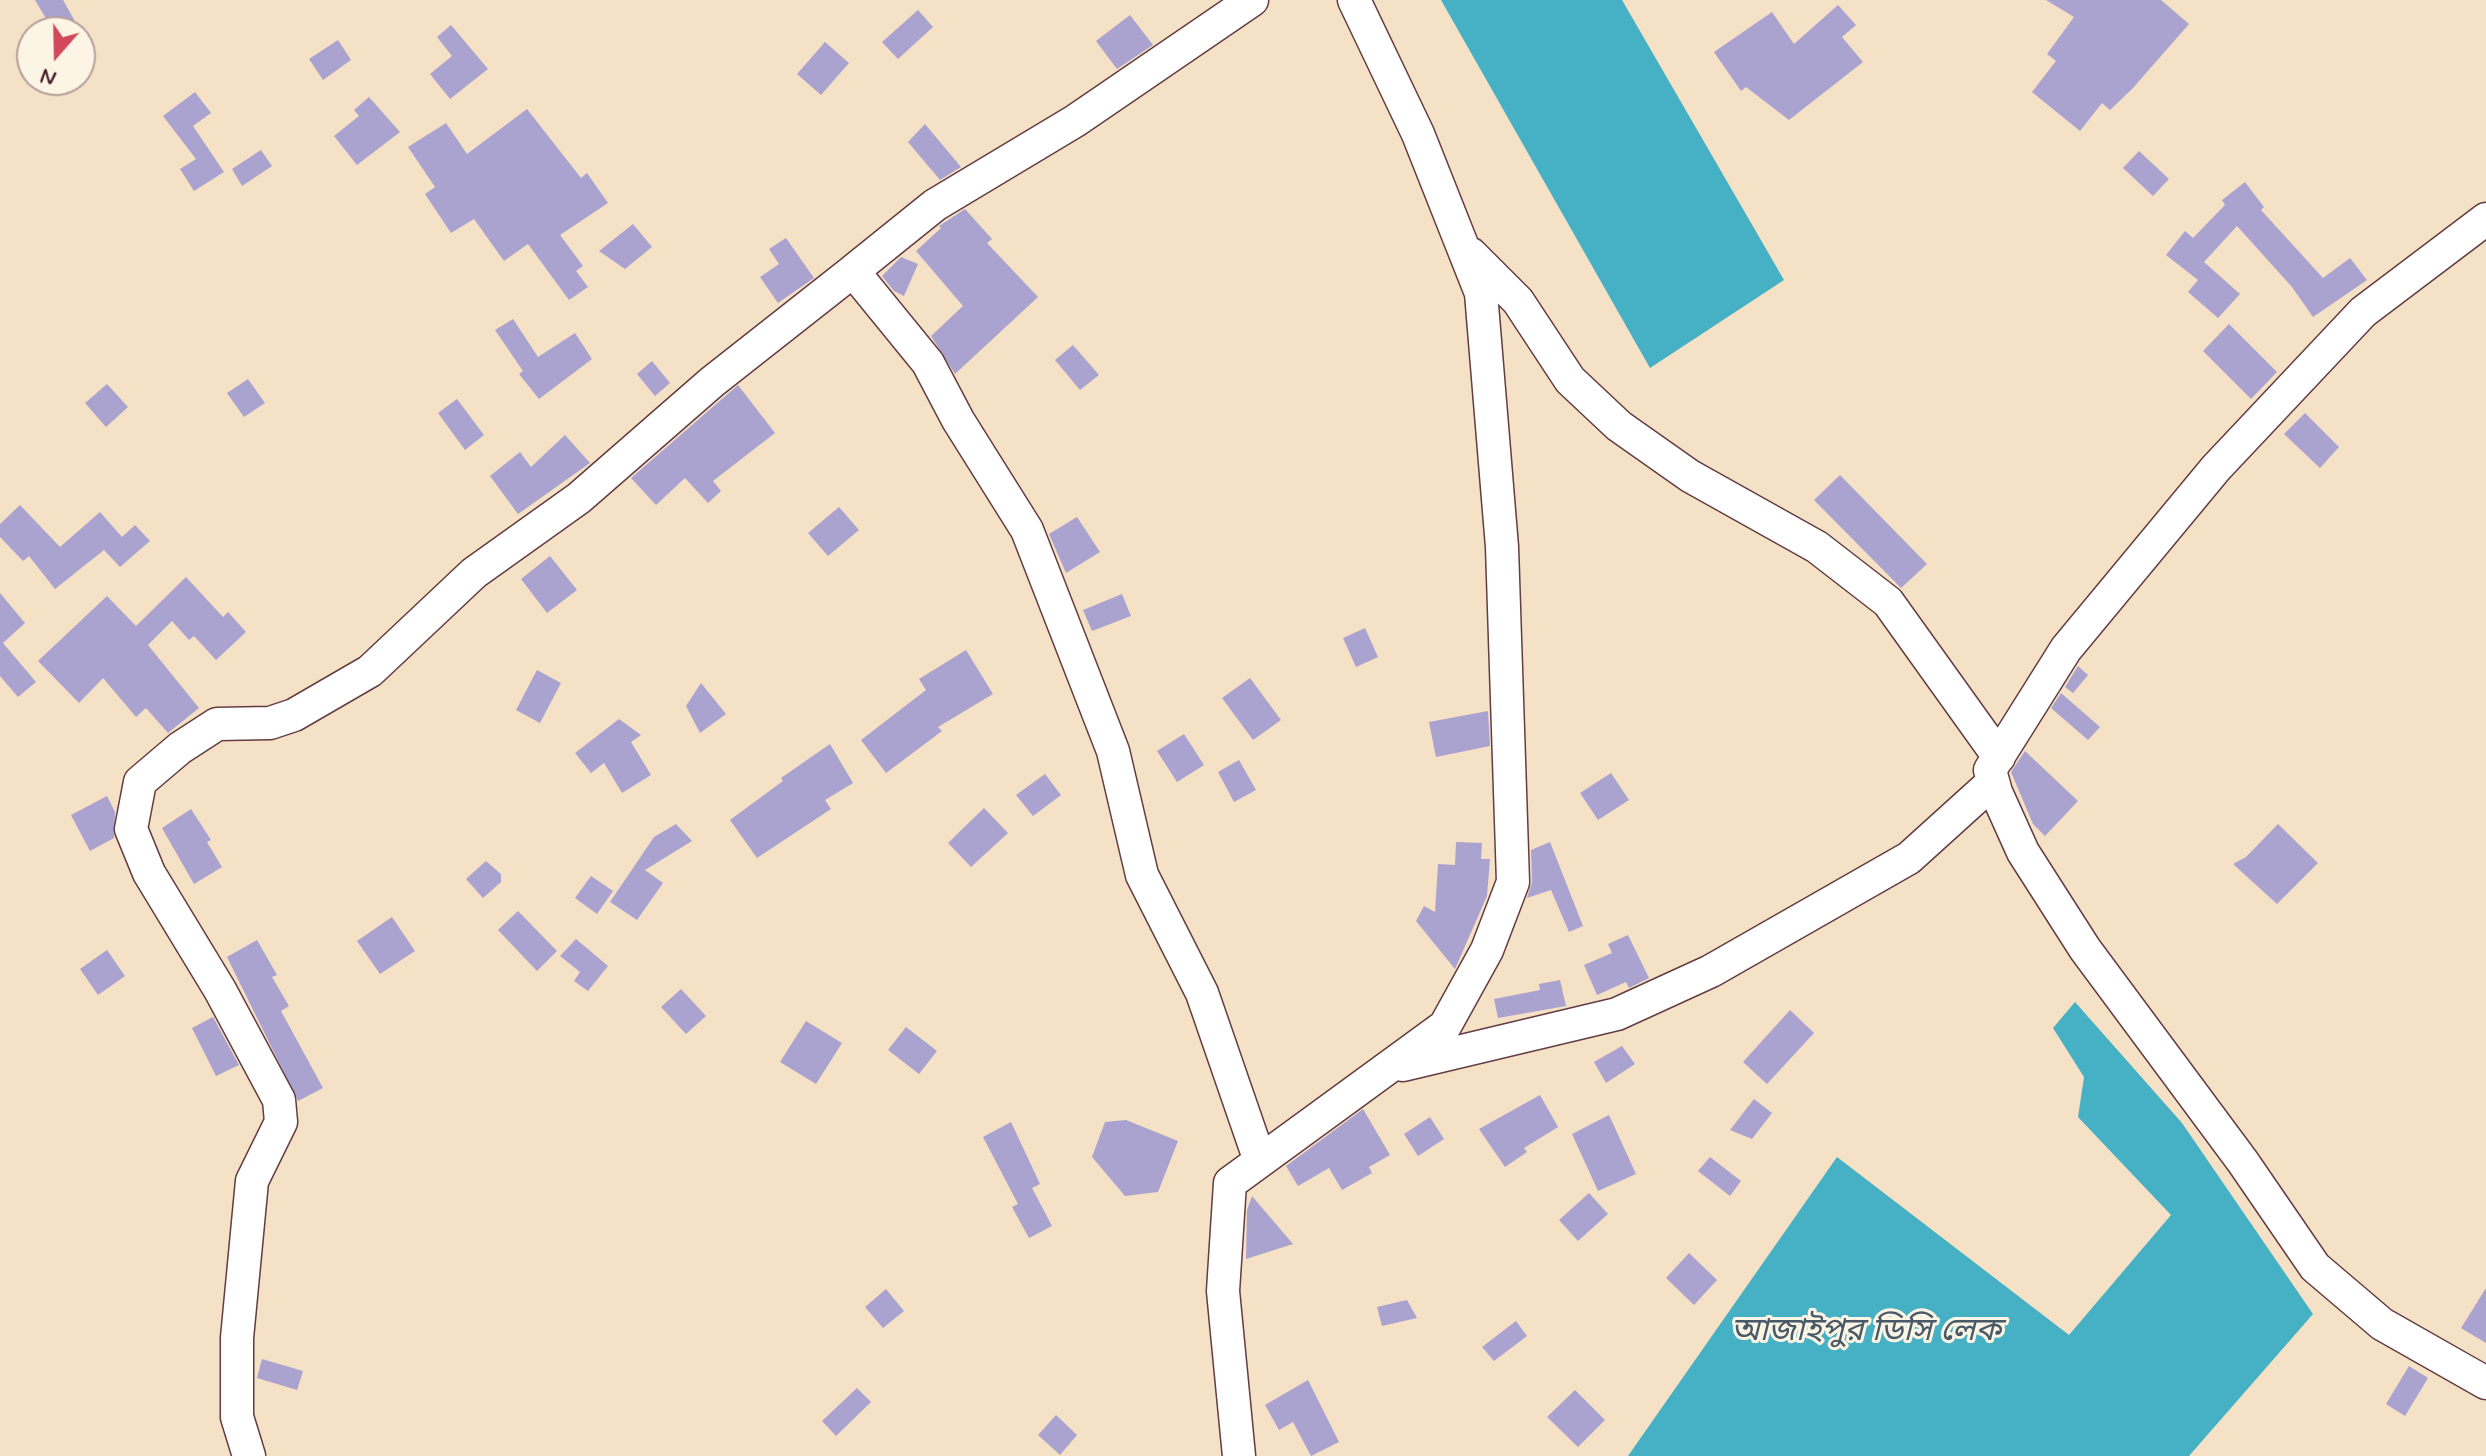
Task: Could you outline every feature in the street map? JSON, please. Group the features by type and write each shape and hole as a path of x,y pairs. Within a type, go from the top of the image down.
{"street":[{"path":"249,1456 237,1417 237,1338 252,1181 281,1122 279,1100 220,990 149,873 131,829 140,782 217,724 270,723 294,715 370,671 474,573 579,498 712,382 935,205 1075,121 1252,0"},
{"path":"1239,1456 1223,1291 1230,1183 1445,1026 1487,950 1513,882 1502,547 1481,293 1418,134 1354,0"},
{"path":"1382,1071 1617,1014 1711,971 1909,858 1996,769 2066,649 2216,468 2363,312 2486,219"},
{"path":"1463,248 1484,263 1518,301 1570,380 1619,426 1690,476 1817,547 1888,602 1996,769 2023,852 2085,949 2243,1162 2315,1267 2382,1324 2486,1383"},
{"path":"853,271 928,363 958,420 1027,530 1113,751 1142,875 1202,993 1234,1096 1260,1161"}],"water":[{"path":"1441,0 1622,0 1784,280 1650,368"},
{"name":"আজাইপুর ডিসি লেক","path":"2075,1002 2182,1123 2313,1314 2189,1456 1628,1456 1837,1157 2069,1335 2171,1215 2078,1117 2084,1077 2053,1028"}],"building":[{"path":"35,0 63,0 72,16 44,16"},
{"path":"2046,0 2161,0 2189,24 2133,88 2110,110 2102,103 2080,131 2032,92 2056,61 2047,54 2074,17"},
{"path":"1838,5 1856,25 1842,37 1863,62 1789,120 1746,87 1741,91 1714,52 1772,12 1794,44"},
{"path":"918,10 933,27 898,59 882,42"},
{"path":"1130,15 1153,45 1117,69 1096,41"},
{"path":"451,25 488,69 450,99 430,74 452,56 437,37"},
{"path":"338,40 351,60 323,80 309,59"},
{"path":"825,42 849,63 821,95 797,74"},
{"path":"195,92 211,113 193,126 224,172 194,191 180,169 196,159 163,116"},
{"path":"369,97 400,132 357,165 334,136 359,116 354,110"},
{"path":"527,109 581,178 587,173 608,203 560,235 583,266 576,271 588,287 569,300 528,244 504,261 474,219 451,233 425,194 435,187 408,147 446,123 467,154"},
{"path":"925,124 961,167 940,180 908,142"},
{"path":"261,150 272,166 242,186 232,169"},
{"path":"2139,151 2169,179 2153,196 2123,168"},
{"path":"2245,182 2264,207 2261,210 2323,278 2350,258 2367,280 2313,317 2292,287 2237,226 2204,262 2240,294 2218,318 2188,292 2198,280 2166,255 2185,231 2193,238 2225,205 2222,200"},
{"path":"965,209 992,239 987,243 1038,297 955,374 931,336 963,306 916,251 941,228 939,226"},
{"path":"633,224 652,247 625,269 599,251"},
{"path":"786,238 814,278 778,303 760,277 779,264 769,249"},
{"path":"901,257 918,264 904,296 894,291 882,276"},
{"path":"513,319 538,357 575,333 592,359 539,399 519,374 523,371 495,330"},
{"path":"2229,324 2277,372 2251,399 2203,351"},
{"path":"1073,345 1099,375 1080,390 1055,360"},
{"path":"652,361 670,383 655,396 637,374"},
{"path":"248,379 265,403 244,417 227,393"},
{"path":"107,384 128,407 106,427 85,403"},
{"path":"738,385 775,433 713,481 721,491 708,503 685,478 656,505 631,478"},
{"path":"457,399 484,435 465,450 438,413"},
{"path":"2305,413 2339,447 2320,468 2284,434"},
{"path":"565,435 590,463 518,514 490,476 520,452 531,467"},
{"path":"1840,475 1927,564 1901,588 1814,500"},
{"path":"20,505 60,547 100,512 122,537 135,525 150,541 120,567 104,550 55,589 29,556 23,561 0,537 0,524"},
{"path":"839,507 859,530 828,556 808,533"},
{"path":"1077,517 1100,552 1066,573 1049,534"},
{"path":"550,556 577,590 547,613 521,579"},
{"path":"186,577 223,617 228,612 246,632 216,660 194,636 189,640 172,621 148,645 199,708 168,733 146,708 136,717 103,678 79,703 38,661 107,596 136,626"},
{"path":"0,593 25,623 3,643 36,682 18,697 0,676"},
{"path":"1122,594 1131,616 1092,631 1083,610"},
{"path":"1365,628 1378,657 1356,667 1343,638"},
{"path":"966,650 993,694 938,727 942,731 886,773 861,740 926,690 919,679"},
{"path":"2078,666 2088,675 2073,693 2065,687"},
{"path":"537,670 561,683 540,723 516,710"},
{"path":"1250,678 1281,720 1253,740 1222,698"},
{"path":"701,683 726,714 700,733 686,706"},
{"path":"2061,693 2100,727 2088,740 2051,708"},
{"path":"1488,711 1490,746 1436,757 1429,722"},
{"path":"619,719 641,735 631,742 651,775 622,793 604,763 591,773 575,753"},
{"path":"1184,734 1204,765 1177,782 1157,751"},
{"path":"830,744 853,783 825,800 831,809 757,858 730,820 783,781 781,778"},
{"path":"2025,751 2078,801 2045,836 2033,824 2011,772"},
{"path":"1239,760 1256,790 1234,802 1218,772"},
{"path":"1611,773 1629,800 1598,820 1580,793"},
{"path":"1045,774 1061,795 1033,816 1016,795"},
{"path":"107,796 115,812 114,838 90,851 71,815"},
{"path":"984,808 1008,833 971,867 948,843"},
{"path":"191,809 211,840 207,842 222,867 194,884 162,828"},
{"path":"676,824 692,841 645,870 663,883 637,920 610,902 654,837"},
{"path":"2278,824 2318,863 2277,904 2233,864 2246,857"},
{"path":"1456,842 1482,843 1481,859 1490,859 1487,896 1455,969 1416,921 1424,906 1435,912 1438,864 1455,865"},
{"path":"1550,842 1583,926 1569,932 1551,890 1527,898 1532,882 1531,850"},
{"path":"486,861 501,874 501,882 483,898 466,879"},
{"path":"591,876 613,891 597,914 575,898"},
{"path":"518,911 557,951 537,971 498,930"},
{"path":"392,917 415,951 380,974 357,941"},
{"path":"1628,935 1649,978 1629,988 1626,982 1597,995 1584,965 1612,953 1608,944"},
{"path":"576,939 608,966 588,991 574,981 580,972 560,956"},
{"path":"257,940 277,975 272,977 289,1006 281,1011 323,1088 298,1101 227,957"},
{"path":"107,950 125,976 98,995 80,969"},
{"path":"1560,980 1566,1006 1498,1018 1494,999 1540,990 1539,984"},
{"path":"681,989 706,1016 686,1034 661,1007"},
{"path":"1790,1010 1814,1033 1767,1084 1743,1062"},
{"path":"213,1017 239,1065 216,1076 192,1028"},
{"path":"806,1021 842,1043 816,1084 780,1062"},
{"path":"906,1027 937,1051 919,1074 888,1050"},
{"path":"1622,1046 1635,1064 1606,1083 1594,1062"},
{"path":"1540,1095 1558,1127 1524,1148 1527,1152 1505,1167 1479,1129"},
{"path":"1754,1099 1772,1113 1752,1139 1730,1130"},
{"path":"1363,1109 1390,1155 1369,1167 1372,1173 1342,1190 1329,1168 1298,1186 1286,1166"},
{"path":"1609,1115 1636,1174 1598,1191 1572,1134"},
{"path":"1430,1117 1444,1139 1418,1156 1404,1134"},
{"path":"1126,1120 1178,1141 1158,1192 1125,1196 1092,1157 1105,1122"},
{"path":"1011,1122 1040,1184 1032,1188 1052,1226 1029,1238 1012,1207 1018,1204 983,1137"},
{"path":"1710,1157 1741,1181 1730,1196 1698,1171"},
{"path":"1589,1193 1608,1214 1578,1241 1559,1220"},
{"path":"1252,1196 1293,1244 1246,1259 1247,1210"},
{"path":"1689,1253 1717,1280 1694,1305 1666,1278"},
{"path":"2486,1288 2486,1343 2461,1328"},
{"path":"886,1289 904,1311 883,1328 865,1307"},
{"path":"1407,1300 1417,1318 1382,1326 1377,1307"},
{"path":"1516,1321 1527,1336 1494,1361 1482,1347"},
{"path":"262,1359 303,1371 297,1390 257,1378"},
{"path":"2409,1366 2428,1378 2405,1416 2386,1404"},
{"path":"1308,1380 1339,1442 1311,1456 1293,1422 1279,1430 1265,1405"},
{"path":"857,1388 871,1402 836,1436 822,1421"},
{"path":"1575,1390 1605,1420 1578,1447 1547,1417"},
{"path":"1056,1415 1077,1435 1060,1455 1038,1435"}]}
